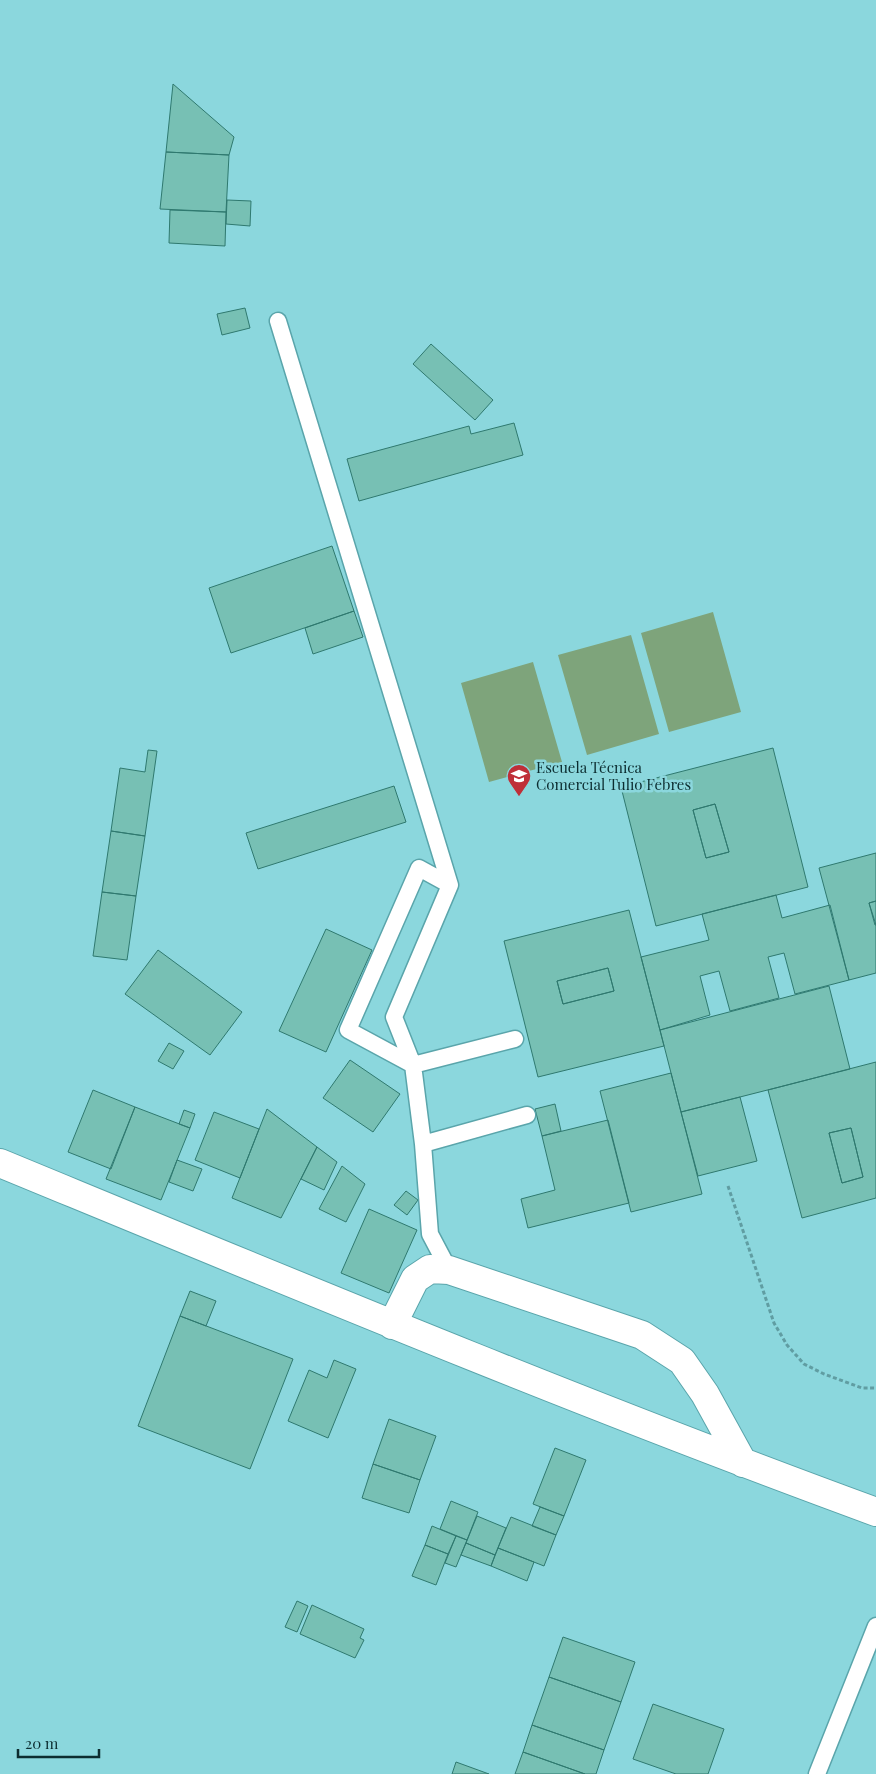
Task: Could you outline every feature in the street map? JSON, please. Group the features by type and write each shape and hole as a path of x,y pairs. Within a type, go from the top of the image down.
{"street":[{"path":"0,1163 392,1325 742,1463 876,1512"},
{"path":"392,1325 415,1278 430,1269 449,1270 642,1335 682,1361 705,1394 742,1463"}],"lane":[{"path":"278,321 450,885 394,1017 413,1065 423,1144 430,1234 449,1270"},
{"path":"450,885 419,868 348,1030 413,1065 515,1039"},
{"path":"423,1144 527,1115"},
{"path":"817,1774 876,1626"}],"path":[{"path":"728,1186 774,1323 787,1345 804,1364 824,1374 862,1388 876,1388"}],"green space":[{"path":"713,612 741,712 669,732 641,633"},
{"path":"631,635 659,734 587,755 558,655"},
{"path":"533,662 562,762 489,782 461,683"}],"building":[{"path":"173,84 234,137 229,155 166,152"},
{"path":"166,152 229,155 226,212 160,209"},
{"path":"227,200 251,201 250,226 226,224"},
{"path":"170,210 226,212 225,246 169,243"},
{"path":"245,308 250,328 222,335 217,314"},
{"path":"431,344 493,400 475,420 413,364"},
{"path":"514,423 523,455 359,501 347,459 469,426 471,434"},
{"path":"332,546 354,611 231,653 209,588"},
{"path":"354,611 363,637 313,654 305,628"},
{"path":"773,748 808,887 656,926 621,787","holes":["715,804 729,852 706,858 693,810"]},
{"path":"148,750 157,751 145,836 111,831 120,768 145,772"},
{"path":"394,786 406,822 258,869 246,833"},
{"path":"715,804 729,852 706,858 693,810"},
{"path":"111,831 145,836 136,896 102,892"},
{"path":"876,853 876,901 869,903 876,925 876,973 849,980 819,868"},
{"path":"102,892 136,896 127,960 93,956"},
{"path":"776,895 782,918 830,905 849,980 795,994 784,953 768,957 779,998 730,1011 719,971 700,976 710,1015 660,1030 641,957 709,940 702,914"},
{"path":"876,901 876,925 875,925 869,903"},
{"path":"629,910 664,1046 538,1077 504,941","holes":["608,968 614,991 563,1004 557,981"]},
{"path":"326,929 372,950 326,1052 279,1031"},
{"path":"158,950 242,1012 210,1055 125,994"},
{"path":"608,968 614,991 563,1004 557,981"},
{"path":"829,986 850,1069 681,1112 660,1030"},
{"path":"169,1043 184,1051 173,1069 158,1061"},
{"path":"350,1060 400,1094 373,1132 323,1098"},
{"path":"876,1062 876,1198 802,1218 768,1090","holes":["851,1128 863,1177 842,1183 829,1133"]},
{"path":"671,1073 702,1194 631,1212 600,1091"},
{"path":"93,1090 135,1107 111,1169 68,1152"},
{"path":"740,1097 757,1161 698,1176 681,1112"},
{"path":"555,1104 561,1131 542,1136 535,1109"},
{"path":"135,1107 190,1128 161,1200 106,1179"},
{"path":"267,1109 317,1147 281,1218 232,1198"},
{"path":"184,1110 195,1114 190,1128 179,1124"},
{"path":"214,1112 259,1129 240,1178 195,1160"},
{"path":"608,1120 629,1203 528,1228 521,1199 555,1190 542,1136"},
{"path":"851,1128 863,1177 842,1183 829,1133"},
{"path":"317,1147 337,1162 324,1190 301,1179"},
{"path":"177,1160 202,1169 193,1191 169,1182"},
{"path":"342,1166 365,1184 346,1222 319,1209"},
{"path":"406,1191 418,1200 407,1215 394,1205"},
{"path":"369,1209 417,1230 389,1293 341,1273"},
{"path":"190,1291 216,1301 206,1326 180,1316"},
{"path":"180,1316 293,1359 250,1469 138,1426"},
{"path":"334,1360 356,1369 328,1438 288,1421 309,1370 327,1378"},
{"path":"389,1419 436,1436 420,1480 373,1464"},
{"path":"555,1448 586,1460 564,1516 533,1504"},
{"path":"373,1464 420,1480 409,1513 362,1498"},
{"path":"451,1501 478,1512 467,1540 440,1529"},
{"path":"540,1507 564,1516 556,1535 532,1526"},
{"path":"477,1516 506,1528 495,1555 466,1543"},
{"path":"511,1517 556,1535 544,1566 498,1548"},
{"path":"432,1526 456,1536 448,1554 425,1545"},
{"path":"456,1536 467,1540 456,1567 445,1563"},
{"path":"466,1543 495,1555 491,1566 461,1555"},
{"path":"425,1545 448,1554 436,1585 412,1576"},
{"path":"498,1548 534,1562 527,1581 491,1566"},
{"path":"297,1601 308,1606 297,1632 285,1627"},
{"path":"312,1605 364,1629 360,1638 364,1640 355,1658 300,1634"},
{"path":"563,1637 635,1662 621,1702 549,1677"},
{"path":"549,1677 621,1702 604,1750 532,1725"},
{"path":"653,1704 724,1729 708,1774 676,1774 633,1759"},
{"path":"532,1725 604,1750 596,1774 585,1774 523,1752"},
{"path":"523,1752 585,1774 515,1774"},
{"path":"456,1762 489,1774 452,1774"}],"place":[{"name":"Escuela Técnica Comercial Tulio Febres","path":"519,797"}]}
